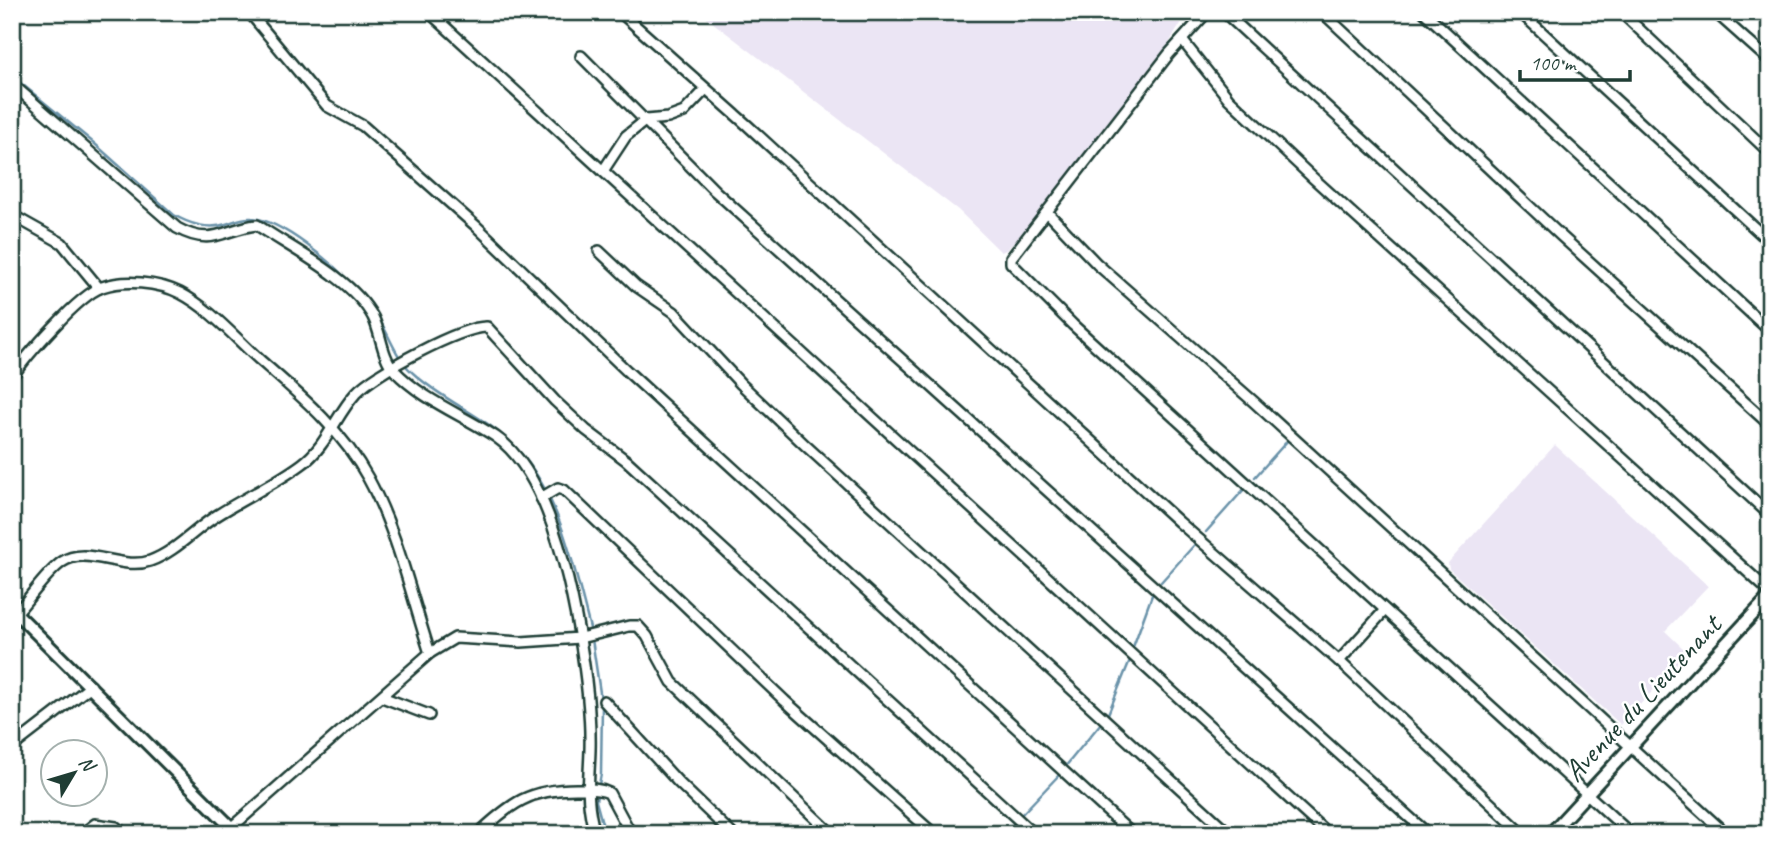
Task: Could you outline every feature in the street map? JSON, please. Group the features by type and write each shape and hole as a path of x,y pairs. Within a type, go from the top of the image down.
{"main road":[{"name":"Avenue du Lieutenant","path":"1550,834 1768,600"},
{"path":"14,611 235,831"}],"street":[{"path":"249,12 327,106 363,126 466,217 646,389 1132,834"},
{"path":"429,12 1328,834"},
{"path":"620,12 1179,522 1339,661 1523,834"},
{"path":"1207,12 1182,40 1011,258 1017,271 1631,834"},
{"path":"1224,12 1770,515"},
{"path":"1322,12 1560,235 1770,425"},
{"path":"1424,12 1770,331"},
{"path":"1520,12 1770,242"},
{"path":"1621,12 1770,153"},
{"path":"1715,12 1770,61"},
{"path":"1182,40 1229,99 1768,600"},
{"path":"581,56 715,191 1428,834"},
{"path":"12,84 177,228 200,236 223,236 257,225 322,267 373,317 399,364 437,404 498,439 517,456 541,498 565,573 580,638 589,701 595,834"},
{"path":"603,171 626,136 646,120 668,118 684,112 706,89"},
{"path":"1048,213 1097,264 1254,402 1726,834"},
{"path":"12,215 62,243 99,288"},
{"path":"599,251 636,286 674,312 806,445 1230,834"},
{"path":"12,377 26,356 99,288 115,284 151,285 180,293 213,317 332,426 358,461 379,500 430,653"},
{"path":"14,611 63,561 78,556 119,564 138,563 164,553 215,517 305,462 326,439 358,390 399,364 466,329 486,327 496,334 555,401 586,430 627,461 1034,834"},
{"path":"541,498 558,488 564,490 785,701 934,834"},
{"path":"1339,661 1385,610"},
{"path":"235,831 430,653 455,638 522,642 580,638 638,626 652,645 672,682 832,834"},
{"path":"12,747 91,686"},
{"path":"382,697 429,715"},
{"path":"604,701 679,783 733,834"},
{"path":"478,834 503,811 546,789 593,789 613,799 631,834"},
{"path":"82,834 95,824 116,827 125,834"}],"shaded area":[{"path":"699,12 1188,12 1164,51 1038,219 1001,252 958,210"},
{"path":"1555,445 1708,586 1665,631 1688,653 1621,725 1449,569 1448,563"}],"waterway":[{"path":"12,76 95,144 174,215 206,226 220,226 245,218 264,221 307,245 354,287"},
{"path":"370,305 406,366 438,393 493,428 517,449 532,468 556,512 591,632"},
{"path":"1255,477 1289,439"},
{"path":"1206,532 1246,487"},
{"path":"1161,582 1197,542"},
{"path":"1133,647 1152,595"},
{"path":"592,639 602,706 601,774 596,801 605,834"},
{"path":"1108,714 1130,660"},
{"path":"1065,767 1101,723"},
{"path":"1021,815 1059,775"},
{"path":"1004,834 1015,822"}]}
